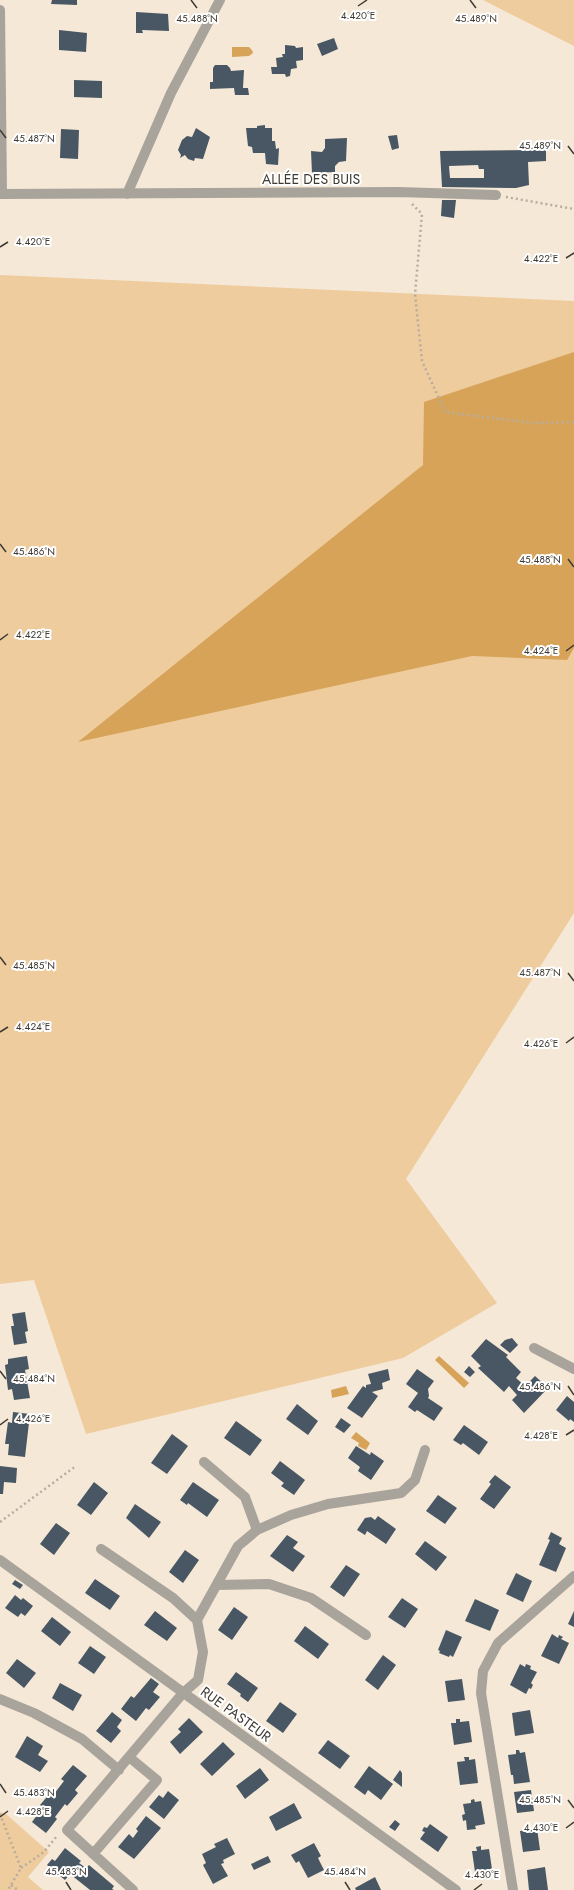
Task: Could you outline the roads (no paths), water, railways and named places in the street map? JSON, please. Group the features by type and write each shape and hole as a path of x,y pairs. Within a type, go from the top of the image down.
{"street":[{"path":"127,194 171,93 220,0"},
{"path":"0,10 1,194"},
{"name":"ALLÉE DES BUIS","path":"1,194 398,192 496,195"},
{"path":"534,1348 574,1369"},
{"path":"197,1620 238,1546 257,1530 291,1515 328,1504 401,1493 415,1480 425,1450"},
{"path":"204,1462 245,1497 257,1530"},
{"path":"101,1549 173,1598 197,1620 203,1652 198,1680 183,1693 67,1830 133,1890"},
{"name":"RUE PASTEUR","path":"0,1560 456,1890"},
{"path":"514,1890 481,1693 483,1671 498,1643 574,1576"},
{"path":"217,1585 269,1584 304,1595 366,1635"},
{"path":"0,1699 34,1713 82,1739 119,1770"},
{"path":"93,1854 157,1780 129,1757"}]}
